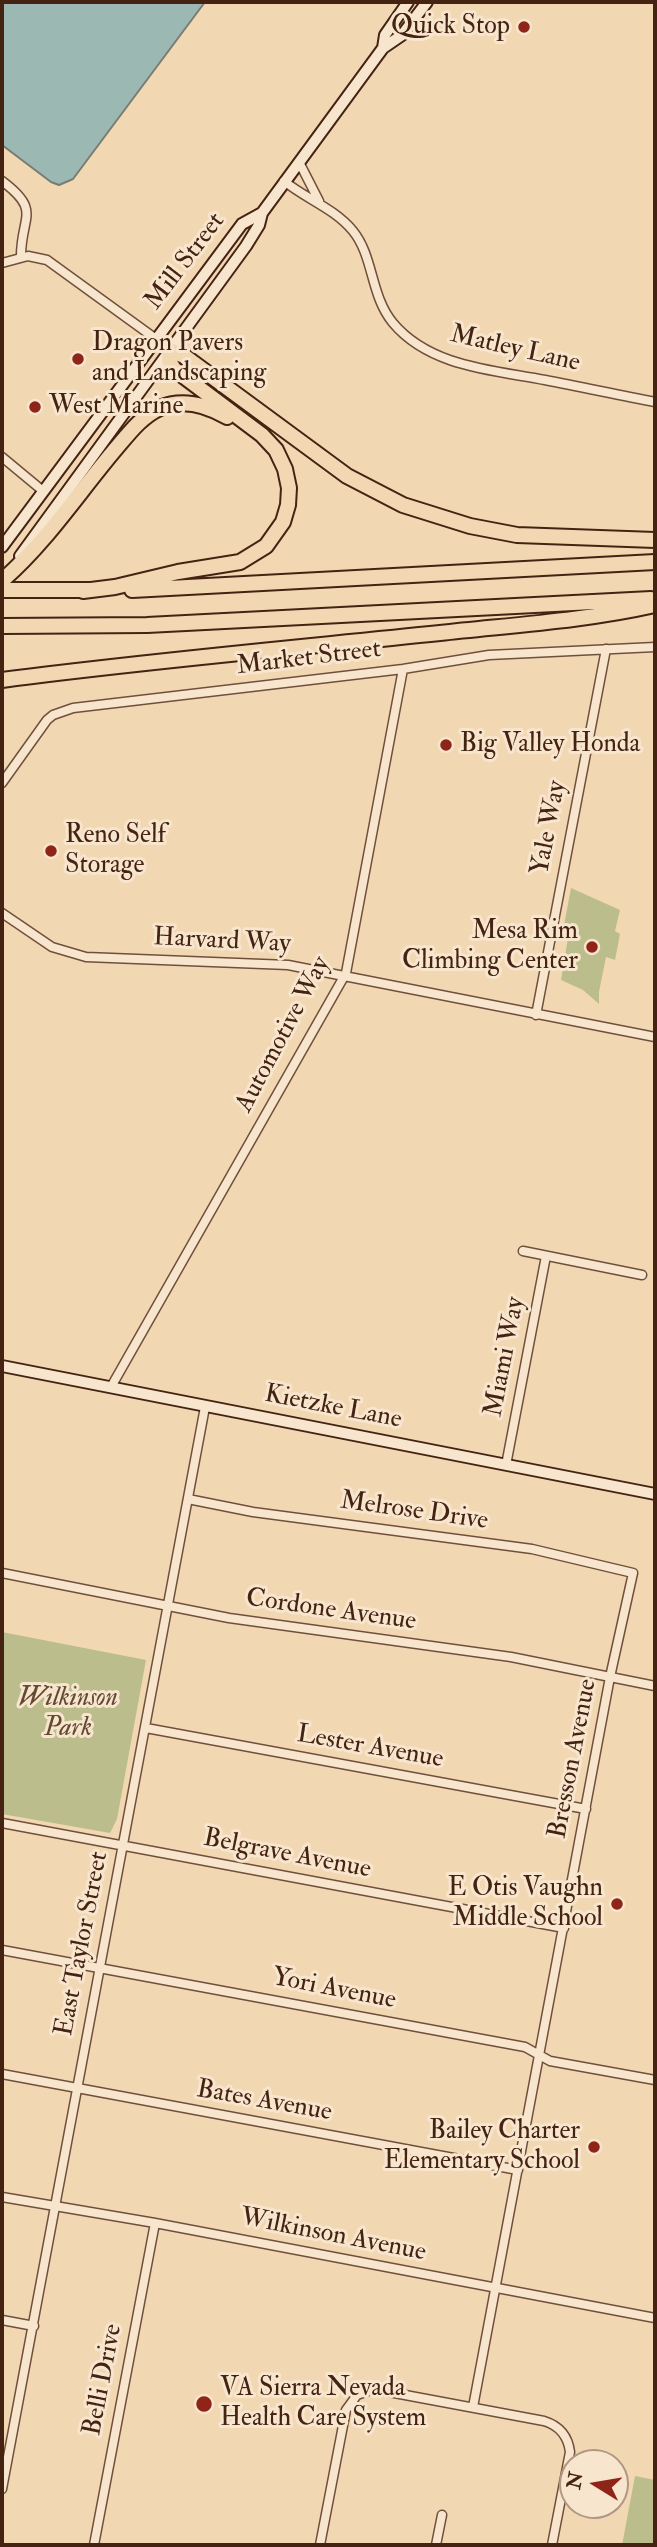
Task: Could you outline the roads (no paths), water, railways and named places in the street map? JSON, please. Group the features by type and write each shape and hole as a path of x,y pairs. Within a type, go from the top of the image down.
{"highway":[{"path":"83,591 115,587 178,572 230,565 249,558 266,546 283,522 289,488 282,459 262,435 174,369 169,361 170,350 184,356 347,476 402,505 459,523 517,535 655,540"},
{"path":"262,435 213,410 195,404 177,403 153,411 139,422 35,549 2,583 33,591 83,591 655,562"},
{"path":"2,626 147,625 655,599"},
{"path":"4,680 442,632 542,624 655,605"}],"main road":[{"name":"Mill Street","path":"383,48 385,35 408,2"},
{"name":"Mill Street","path":"2,583 246,246 255,233 262,213 284,181 383,48 402,35 427,2"},
{"name":"Mill Street","path":"2,547 242,225 262,213"},
{"path":"156,339 170,350"},
{"name":"Kietzke Lane","path":"2,1366 655,1494"}],"street":[{"path":"299,162 319,201"},
{"path":"2,181 22,198 26,206 28,216 22,237 21,256"},
{"name":"Matley Lane","path":"284,181 302,195 319,201 353,231 362,247 383,309 398,328 417,344 460,364 655,402"},
{"path":"2,263 21,256 35,256 53,263 156,339"},
{"path":"2,457 43,491"},
{"name":"Market Street","path":"2,783 47,720 63,711 403,669 489,654 655,647"},
{"name":"Yale Way","path":"536,1014 606,649"},
{"name":"Automotive Way","path":"111,1387 345,976 403,669"},
{"name":"Harvard Way","path":"2,913 52,947 80,956 288,965 655,1037"},
{"path":"523,1251 642,1275"},
{"name":"Miami Way","path":"506,1465 547,1256"},
{"name":"East Taylor Street","path":"2,2489 205,1406"},
{"name":"Melrose Drive","path":"188,1499 253,1512 532,1549 633,1573"},
{"name":"Cordone Avenue","path":"2,1573 229,1618 511,1657 655,1685"},
{"name":"Bresson Avenue","path":"473,2407 610,1677 633,1573"},
{"name":"Lester Avenue","path":"146,1728 586,1809"},
{"name":"Belgrave Avenue","path":"2,1823 564,1928"},
{"name":"Yori Avenue","path":"2,1950 526,2047 550,2061 655,2080"},
{"name":"Bates Avenue","path":"2,2074 518,2170"},
{"name":"Wilkinson Avenue","path":"2,2197 155,2223 655,2318"},
{"name":"Belli Drive","path":"93,2545 155,2223"},
{"path":"2,2320 33,2326"},
{"path":"320,2545 346,2410 357,2395 381,2389 553,2423 565,2436 570,2452 552,2545"},
{"path":"2,2437 12,2438"},
{"path":"436,2545 442,2515"}],"water":[{"path":"2,2 205,2 73,179 59,185 51,182 2,145"}],"place":[{"name":"Quick Stop","path":"524,27"},
{"name":"Dragon Pavers and Landscaping","path":"78,359"},
{"name":"West Marine","path":"35,407"},
{"name":"Big Valley Honda","path":"446,745"},
{"name":"Reno Self Storage","path":"51,851"},
{"name":"Mesa Rim Climbing Center","path":"592,947"},
{"name":"E Otis Vaughn Middle School","path":"617,1904"},
{"name":"Bailey Charter Elementary School","path":"594,2147"},
{"name":"VA Sierra Nevada Health Care System","path":"204,2404"}],"park label":[{"name":"Wilkinson Park","path":"68,1714"}]}
